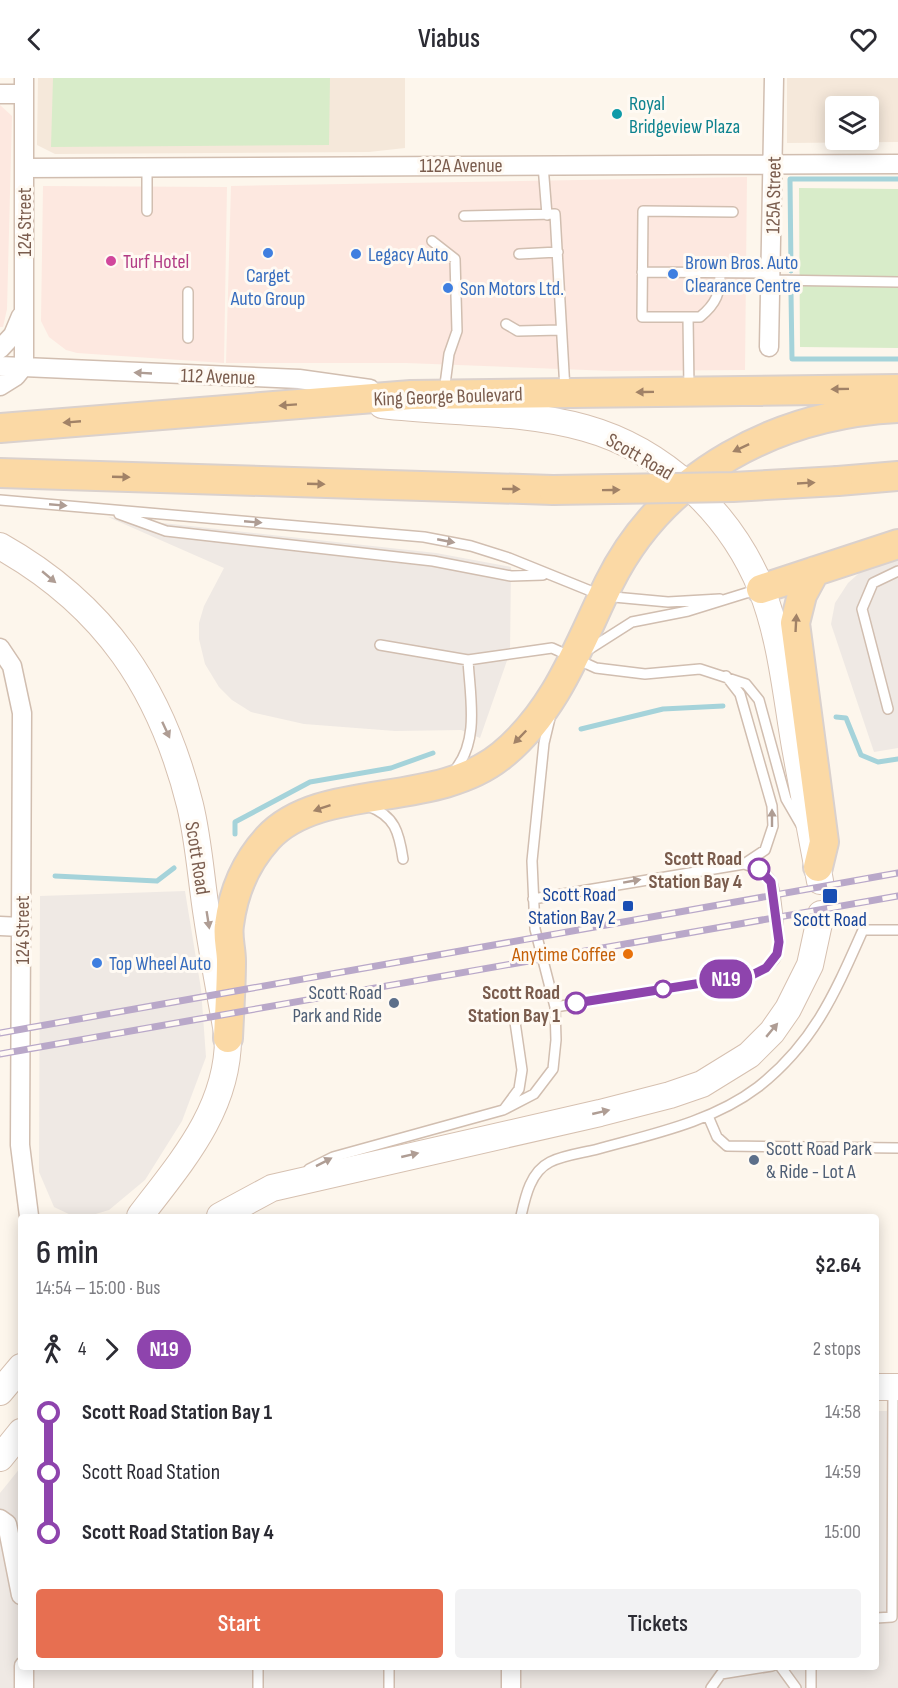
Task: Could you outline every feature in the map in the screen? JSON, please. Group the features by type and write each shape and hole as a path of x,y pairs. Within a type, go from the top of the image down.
{"main road":[{"name":"King George Boulevard","path":"0,428 411,395 898,388"},
{"name":"Scott Road","path":"346,401 430,411 514,416 587,429 633,447 687,484 713,511 734,538 761,589 783,674 818,866"},
{"path":"228,1038 231,960 228,927 236,890 251,860 270,836 294,820 321,808 353,800 441,786 468,777 502,755 541,715 558,692 616,571 649,522 687,484 729,454 805,422 840,414 898,408"},
{"path":"0,473 553,490 711,488 898,476"},
{"path":"761,589 898,544"},
{"name":"Scott Road","path":"0,546 38,568 84,606 142,679 173,746 199,848 228,1038 228,1062 214,1109 195,1143 139,1214"},
{"path":"815,571 797,608 795,631 824,842 818,866"},
{"path":"224,1214 272,1188 600,1113 670,1095 702,1084 749,1055 772,1032 789,1009 810,965 821,914"},
{"path":"0,1392 18,1371"},
{"path":"0,1458 18,1436"}],"street":[{"name":"125A Street","path":"769,347 774,78"},
{"path":"0,94 24,86"},
{"name":"124 Street","path":"24,86 24,366"},
{"name":"112A Avenue","path":"24,168 898,164"},
{"path":"0,350 17,328 23,304"},
{"name":"112 Avenue","path":"0,366 299,379 411,395"},
{"path":"0,386 16,376 24,366"},
{"name":"124 Street","path":"0,648 12,666 22,713 20,1145 29,1214"},
{"path":"0,926 21,927"},
{"path":"0,1519 7,1524 18,1580"},
{"path":"24,1670 24,1688"},
{"path":"511,1670 511,1688"}],"lane":[{"path":"543,165 547,215"},
{"path":"147,167 147,211"},
{"path":"720,273 719,295 714,304 700,317 642,317 643,211 733,212"},
{"path":"464,216 555,214 565,393"},
{"path":"432,241 455,259 457,331 449,354 444,394"},
{"path":"519,254 558,252"},
{"path":"642,272 720,273 898,282"},
{"path":"188,292 188,338"},
{"path":"688,317 689,391"},
{"path":"506,324 518,331 561,330"},
{"path":"0,500 424,537 471,546 603,596 668,602 720,599"},
{"path":"105,509 166,531 433,561 511,576 548,575"},
{"path":"888,709 862,609 873,583 898,572"},
{"path":"574,660 614,631 632,622 688,611 720,599 761,589"},
{"path":"381,645 468,660 552,648 574,660 596,668 645,674 700,669 726,675 746,684 759,700 786,799 818,866"},
{"path":"441,786 460,764 472,732 468,660"},
{"path":"533,898 744,864 765,850 773,826 772,806 740,694 726,675"},
{"path":"272,1188 333,1157 503,1110 534,1094 553,1069 556,1040 555,1006 536,929 532,861 544,743 558,692"},
{"path":"353,800 381,811 392,820 397,829 403,859"},
{"path":"555,1006 752,975 766,968 777,954 779,942 771,882 759,869 744,864"},
{"path":"521,1214 527,1190 548,1162 680,1126 708,1116 757,1088 802,1047 834,994 863,930 898,930"},
{"path":"503,1110 519,1089 522,1070 515,1022"},
{"path":"708,1116 717,1137 727,1146 898,1148"},
{"path":"879,1618 892,1617 889,1387"},
{"path":"258,1670 258,1688"},
{"path":"389,1670 389,1688"},
{"path":"711,1688 721,1674 746,1670"},
{"path":"783,1670 796,1688"},
{"path":"811,1670 812,1688"}],"shaded area":[{"path":"38,78 405,78 405,148 369,152 55,154 37,145"},
{"path":"787,78 898,78 898,142 879,142 879,96 825,96 825,143 787,143"},
{"path":"0,105 12,116 7,309 3,327 0,327"},
{"path":"747,177 745,370 612,371 406,363 226,363 231,186"},
{"path":"43,186 227,187 224,363 77,353 66,350 49,337 41,321"},
{"path":"108,517 436,553 511,567 510,652 480,738 461,730 395,731 304,724 251,712 232,700 219,687 205,664 199,639 199,623 204,606 224,568"},
{"path":"898,558 898,748 874,752 831,624 835,603 848,583 866,567"},
{"path":"185,891 201,989 206,1057 182,1121 145,1180 109,1210 96,1214 69,1214 54,1207 39,1172 40,896"},
{"path":"879,1411 898,1411 898,1688 0,1688 0,1493 18,1471 18,1670 879,1670"}],"green space":[{"path":"53,78 330,78 329,145 51,147"},
{"path":"799,188 898,189 898,348 800,347"}],"waterway":[{"path":"791,271 790,179 898,179"},
{"path":"791,293 792,359 898,359"},
{"path":"581,729 663,709 723,706"},
{"path":"836,717 846,718 861,755 878,762 898,759"},
{"path":"235,834 235,822 310,782 391,768 433,753"},
{"path":"55,876 157,881 174,868"}],"railway":[{"path":"0,1033 898,873"},
{"path":"0,1054 898,896"}],"bus line":[{"name":"N19","path":"576,1003 752,975 766,968 777,954 779,942 771,882 759,869"}],"place":[{"name":"Royal Bridgeview Plaza","path":"617,114"},
{"name":"Carget Auto Group","path":"268,253"},
{"name":"Legacy Auto","path":"356,254"},
{"name":"Turf Hotel","path":"111,261"},
{"name":"Brown Bros. Auto Clearance Centre","path":"673,274"},
{"name":"Son Motors Ltd.","path":"448,288"},
{"name":"Scott Road Station Bay 4","path":"759,869"},
{"name":"Scott Road","path":"830,896"},
{"name":"Scott Road Station Bay 2","path":"628,906"},
{"name":"Anytime Coffee","path":"628,954"},
{"name":"Top Wheel Auto","path":"97,963"},
{"name":"Scott Road Park and Ride","path":"394,1003"},
{"name":"Scott Road Station Bay 1","path":"576,1003"},
{"name":"Scott Road Park & Ride - Lot A","path":"754,1160"}]}
